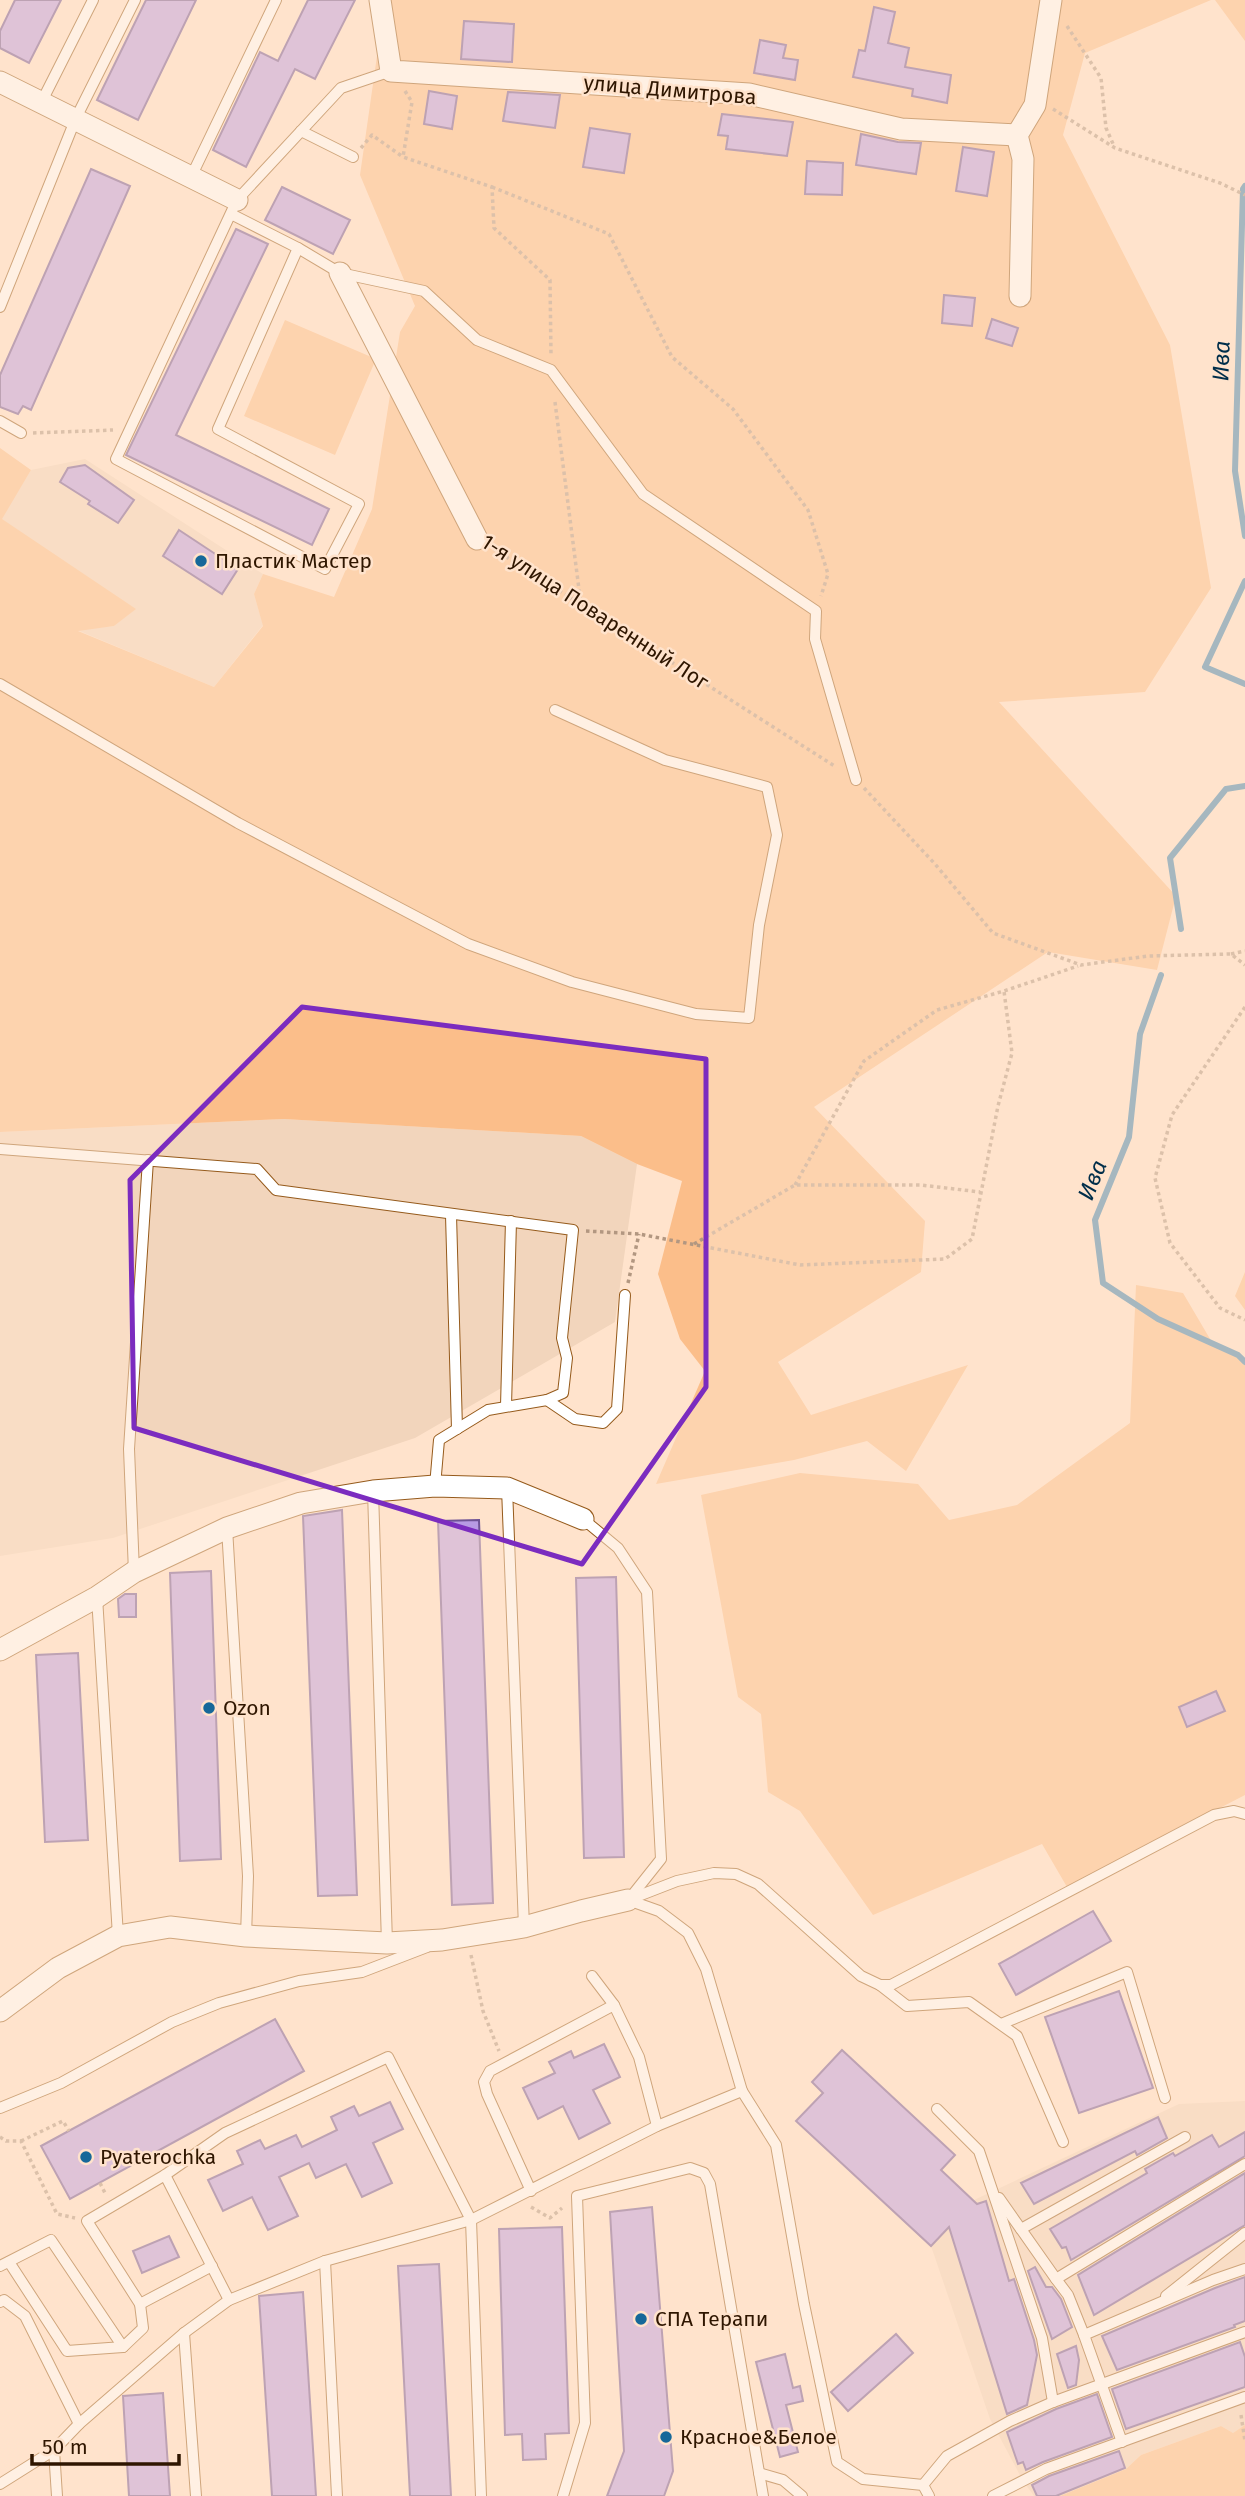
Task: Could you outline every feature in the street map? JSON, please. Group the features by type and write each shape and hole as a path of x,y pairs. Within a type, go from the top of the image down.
{"street":[{"path":"380,0 391,71"},
{"path":"1020,296 1023,159 1017,135 1035,105 1051,0"},
{"name":"улица Димитрова","path":"391,71 749,94 901,129 1017,135"},
{"path":"0,82 191,177 234,207"},
{"name":"1-я улица Поваренный Лог","path":"340,273 477,539"},
{"path":"0,1650 97,1597 134,1572 227,1528 301,1503 373,1491 435,1486 507,1489 583,1519"},
{"path":"0,2011 58,1968 118,1936 170,1927 246,1936 387,1943 442,1940 524,1927 628,1900"}],"lane":[{"path":"41,103 93,0"},
{"path":"0,307 76,118 135,0"},
{"path":"191,177 276,0"},
{"path":"298,248 218,429 359,504 325,569 116,459 234,207 341,88 391,71"},
{"path":"301,131 353,157"},
{"path":"234,207 340,273 424,291 477,340 551,370 643,494 816,611 815,639 856,780"},
{"path":"0,421 21,433"},
{"path":"0,684 238,823 468,944 572,982 696,1014 749,1018 759,925 777,835 767,787 665,760 555,710"},
{"path":"0,1149 257,1169 276,1190 573,1230 562,1338 567,1358 563,1393 547,1400 488,1410 439,1440 435,1486"},
{"path":"134,1572 129,1449 148,1160"},
{"path":"451,1215 457,1429"},
{"path":"506,1406 510,1221"},
{"path":"547,1400 575,1419 603,1423 617,1409 625,1295"},
{"path":"507,1489 524,1927"},
{"path":"373,1491 387,1943"},
{"path":"583,1519 618,1549 647,1592 661,1859 628,1900"},
{"path":"227,1528 248,1876 246,1936"},
{"path":"97,1597 118,1936"},
{"path":"880,1985 900,1982 1214,1815 1234,1811 1245,1814"},
{"path":"628,1900 677,1881 714,1872 736,1874 758,1884 862,1976 880,1985 907,2006 969,2002 1017,2036 1063,2141"},
{"path":"628,1900 659,1911 688,1933 706,1969 742,2091 776,2145 804,2304 837,2462 863,2479 923,2485"},
{"path":"0,2108 61,2084 172,2022 219,2003 299,1981 362,1972 442,1940"},
{"path":"1001,2024 1126,1972 1165,2098"},
{"path":"592,1976 614,2005 639,2057 657,2126"},
{"path":"531,2191 484,2082 490,2071 614,2005"},
{"path":"122,2347 51,2240 5,2264 67,2351 122,2347 144,2328 141,2304 87,2221 165,2175 225,2133 388,2057 471,2220 481,2496"},
{"path":"0,2484 54,2449 184,2333 229,2300 325,2261 471,2220 657,2126 742,2091"},
{"path":"937,2109 979,2151 1042,2338 1053,2402"},
{"path":"1021,2229 1185,2137"},
{"path":"1056,2279 1245,2164"},
{"path":"563,2496 585,2423 577,2196 690,2168 704,2173 710,2184 762,2496"},
{"path":"165,2175 229,2300"},
{"path":"991,2186 1068,2295 1122,2442"},
{"path":"1156,2304 1245,2233"},
{"path":"325,2261 337,2496"},
{"path":"141,2304 212,2266"},
{"path":"1084,2335 1245,2269"},
{"path":"0,2302 4,2300 25,2316 79,2424"},
{"path":"923,2485 947,2456 1010,2421 1100,2384 1245,2332"},
{"path":"184,2333 196,2496"},
{"path":"993,2496 1046,2469 1241,2398"},
{"path":"54,2449 57,2496"},
{"path":"759,2473 783,2480 802,2496"},
{"path":"923,2485 929,2496"}],"path":[{"path":"1064,20 1101,78 1106,128 1115,148"},
{"path":"391,71 412,102 403,157"},
{"path":"1051,108 1115,148 1220,183 1245,195"},
{"path":"353,157 372,135 403,157 492,187 609,233 672,357 733,409 808,510 828,574 816,611"},
{"path":"492,187 494,228 550,280 551,370 581,605"},
{"path":"21,433 129,430"},
{"name":"1-я улица Поваренный Лог","path":"477,539 856,780 935,864 993,933 1081,965"},
{"path":"795,1185 864,1061 937,1010 1081,965 1148,956 1231,954 1245,951"},
{"path":"1231,954 1245,965"},
{"path":"573,1230 639,1234 800,1265 945,1259 972,1239 998,1106 1012,1053 1004,991"},
{"path":"1245,1007 1172,1115 1155,1178 1170,1243 1220,1308 1245,1320"},
{"path":"693,1244 795,1185 921,1185 980,1192"},
{"path":"625,1295 639,1234"},
{"path":"464,1937 474,1962 482,2011 504,2063"},
{"path":"0,2137 6,2141 21,2141 63,2120 69,2131"},
{"path":"21,2141 57,2214"},
{"path":"523,2207 533,2207 550,2218 577,2196"},
{"path":"1241,2398 1245,2441"}],"highlighted area":[{"path":"302,1007 706,1059 706,1387 582,1564 134,1428 130,1180"}],"shaded area":[{"path":"385,0 1211,0 1085,53 1063,135 1170,345 1211,588 1145,692 999,702 1176,896 1157,970 1048,952 814,1107 925,1221 921,1272 778,1362 811,1415 968,1365 906,1471 867,1441 794,1460 656,1484 705,1371 680,1339 658,1274 682,1181 637,1164 581,1136 284,1119 0,1132 0,448 31,470 2,519 136,609 114,626 78,631 214,687 263,626 254,594 263,574 334,597 372,509 400,332 415,306 360,175"},
{"path":"1215,0 1245,0 1245,41"},
{"path":"285,320 376,359 335,455 244,416"},
{"path":"85,459 263,574 254,594 263,625 214,687 77,630 114,626 135,609 1,519 31,470"},
{"path":"284,1119 581,1136 637,1164 615,1322 415,1438 113,1538 0,1556 0,1132"},
{"path":"1245,1272 1245,1310 1235,1296"},
{"path":"1136,1285 1183,1293 1213,1344 1238,1355 1245,1362 1245,1795 1067,1887 1042,1844 873,1915 800,1811 768,1792 761,1714 738,1697 701,1495 800,1473 918,1484 949,1520 1017,1505 1130,1423"},
{"path":"1245,2101 1245,2425 1233,2433 1221,2426 1141,2455 1126,2469 1060,2496 1034,2496 1023,2481 990,2419 931,2246 974,2200 1179,2104"},
{"path":"1245,2425 1245,2496 1060,2496 1126,2469 1141,2455 1221,2426 1233,2433"}],"building":[{"path":"15,0 61,0 29,63 0,48 0,31"},
{"path":"146,0 196,0 138,120 97,100"},
{"path":"308,0 355,0 315,79 295,69 246,167 213,150 260,52 278,61"},
{"path":"874,7 895,12 888,43 909,48 905,67 951,75 947,103 912,96 913,89 853,77 859,50 865,51"},
{"path":"464,21 514,24 512,62 461,59"},
{"path":"760,40 786,45 783,58 798,60 795,80 754,73"},
{"path":"429,91 457,96 452,129 424,124"},
{"path":"508,92 560,95 555,128 503,121"},
{"path":"722,114 793,122 787,156 726,149 728,136 718,135"},
{"path":"590,128 630,134 624,173 583,167"},
{"path":"861,134 898,142 921,143 916,174 856,165"},
{"path":"963,147 994,152 987,196 956,191"},
{"path":"807,161 843,163 842,195 805,194"},
{"path":"91,169 130,186 31,410 23,406 18,414 0,407 0,375"},
{"path":"282,187 350,220 333,254 265,220"},
{"path":"236,229 268,244 176,435 329,509 312,545 126,455"},
{"path":"944,295 975,298 972,326 942,323"},
{"path":"992,319 1018,328 1012,346 986,338"},
{"path":"85,465 134,500 118,523 60,482 68,468"},
{"path":"179,530 238,569 222,594 163,556"},
{"path":"342,1510 357,1895 318,1896 303,1516"},
{"path":"479,1520 493,1903 452,1905 438,1521"},
{"path":"211,1571 221,1859 180,1861 170,1573"},
{"path":"616,1577 624,1857 584,1858 576,1578"},
{"path":"125,1594 136,1594 136,1617 119,1617 118,1599"},
{"path":"78,1653 88,1840 45,1842 36,1655"},
{"path":"1216,1691 1225,1711 1187,1727 1179,1707"},
{"path":"1093,1911 1111,1941 1016,1995 999,1964"},
{"path":"1119,1991 1153,2088 1079,2113 1045,2017"},
{"path":"275,2019 304,2071 70,2199 41,2146"},
{"path":"604,2044 620,2077 593,2090 610,2123 579,2139 563,2106 538,2119 523,2088 555,2073 549,2062 571,2051 574,2058"},
{"path":"842,2050 955,2155 941,2170 977,2204 986,2201 1009,2281 1014,2279 1034,2340 1037,2355 1027,2405 1007,2414 949,2227 931,2246 796,2121 823,2093 812,2082"},
{"path":"390,2102 403,2129 373,2143 392,2183 362,2197 346,2164 316,2178 309,2163 279,2177 298,2216 268,2230 252,2197 223,2211 208,2180 243,2164 237,2151 260,2140 265,2149 296,2135 302,2147 337,2130 331,2117 354,2106 359,2116"},
{"path":"1158,2117 1167,2138 1137,2155 1135,2151 1034,2204 1021,2183"},
{"path":"1245,2132 1245,2156 1071,2260 1066,2247 1062,2248 1050,2229 1147,2173 1145,2169 1173,2153 1175,2156 1212,2135 1219,2147"},
{"path":"1245,2173 1245,2225 1094,2315 1078,2275"},
{"path":"652,2207 673,2471 664,2496 607,2496 624,2451 610,2212"},
{"path":"562,2227 569,2433 545,2434 546,2459 523,2460 522,2434 505,2435 499,2229"},
{"path":"169,2236 179,2257 142,2273 133,2251"},
{"path":"439,2264 451,2496 410,2496 398,2266"},
{"path":"1035,2267 1046,2287 1052,2287 1061,2299 1072,2327 1052,2339 1028,2271"},
{"path":"1245,2277 1245,2321 1117,2370 1102,2336"},
{"path":"303,2292 316,2496 272,2496 259,2296"},
{"path":"896,2334 913,2353 848,2411 831,2392"},
{"path":"1240,2342 1245,2357 1245,2387 1126,2429 1112,2389"},
{"path":"1076,2346 1079,2360 1076,2385 1068,2388 1057,2354"},
{"path":"785,2354 793,2388 800,2386 803,2401 786,2405 798,2452 780,2457 756,2362"},
{"path":"163,2393 170,2496 129,2496 123,2396"},
{"path":"1097,2394 1112,2437 1026,2470 1023,2462 1018,2464 1007,2432 1056,2409"},
{"path":"1119,2451 1125,2468 1056,2496 1037,2496 1032,2485 1049,2476"}],"waterway":[{"name":"Ива","path":"1245,186 1235,471 1245,536"},
{"name":"Ива","path":"1245,581 1205,667 1245,684"},
{"name":"Ива","path":"1181,929 1170,858 1226,789 1245,786"},
{"name":"Ива","path":"1161,975 1140,1034 1129,1137 1095,1220 1103,1283 1158,1319 1238,1355 1245,1362"}],"place":[{"name":"Пластик Мастер","path":"201,561"},
{"name":"Ozon","path":"209,1708"},
{"name":"Pyaterochka","path":"86,2157"},
{"name":"СПА Терапи","path":"641,2319"},
{"name":"Красное&Белое","path":"666,2437"}]}
